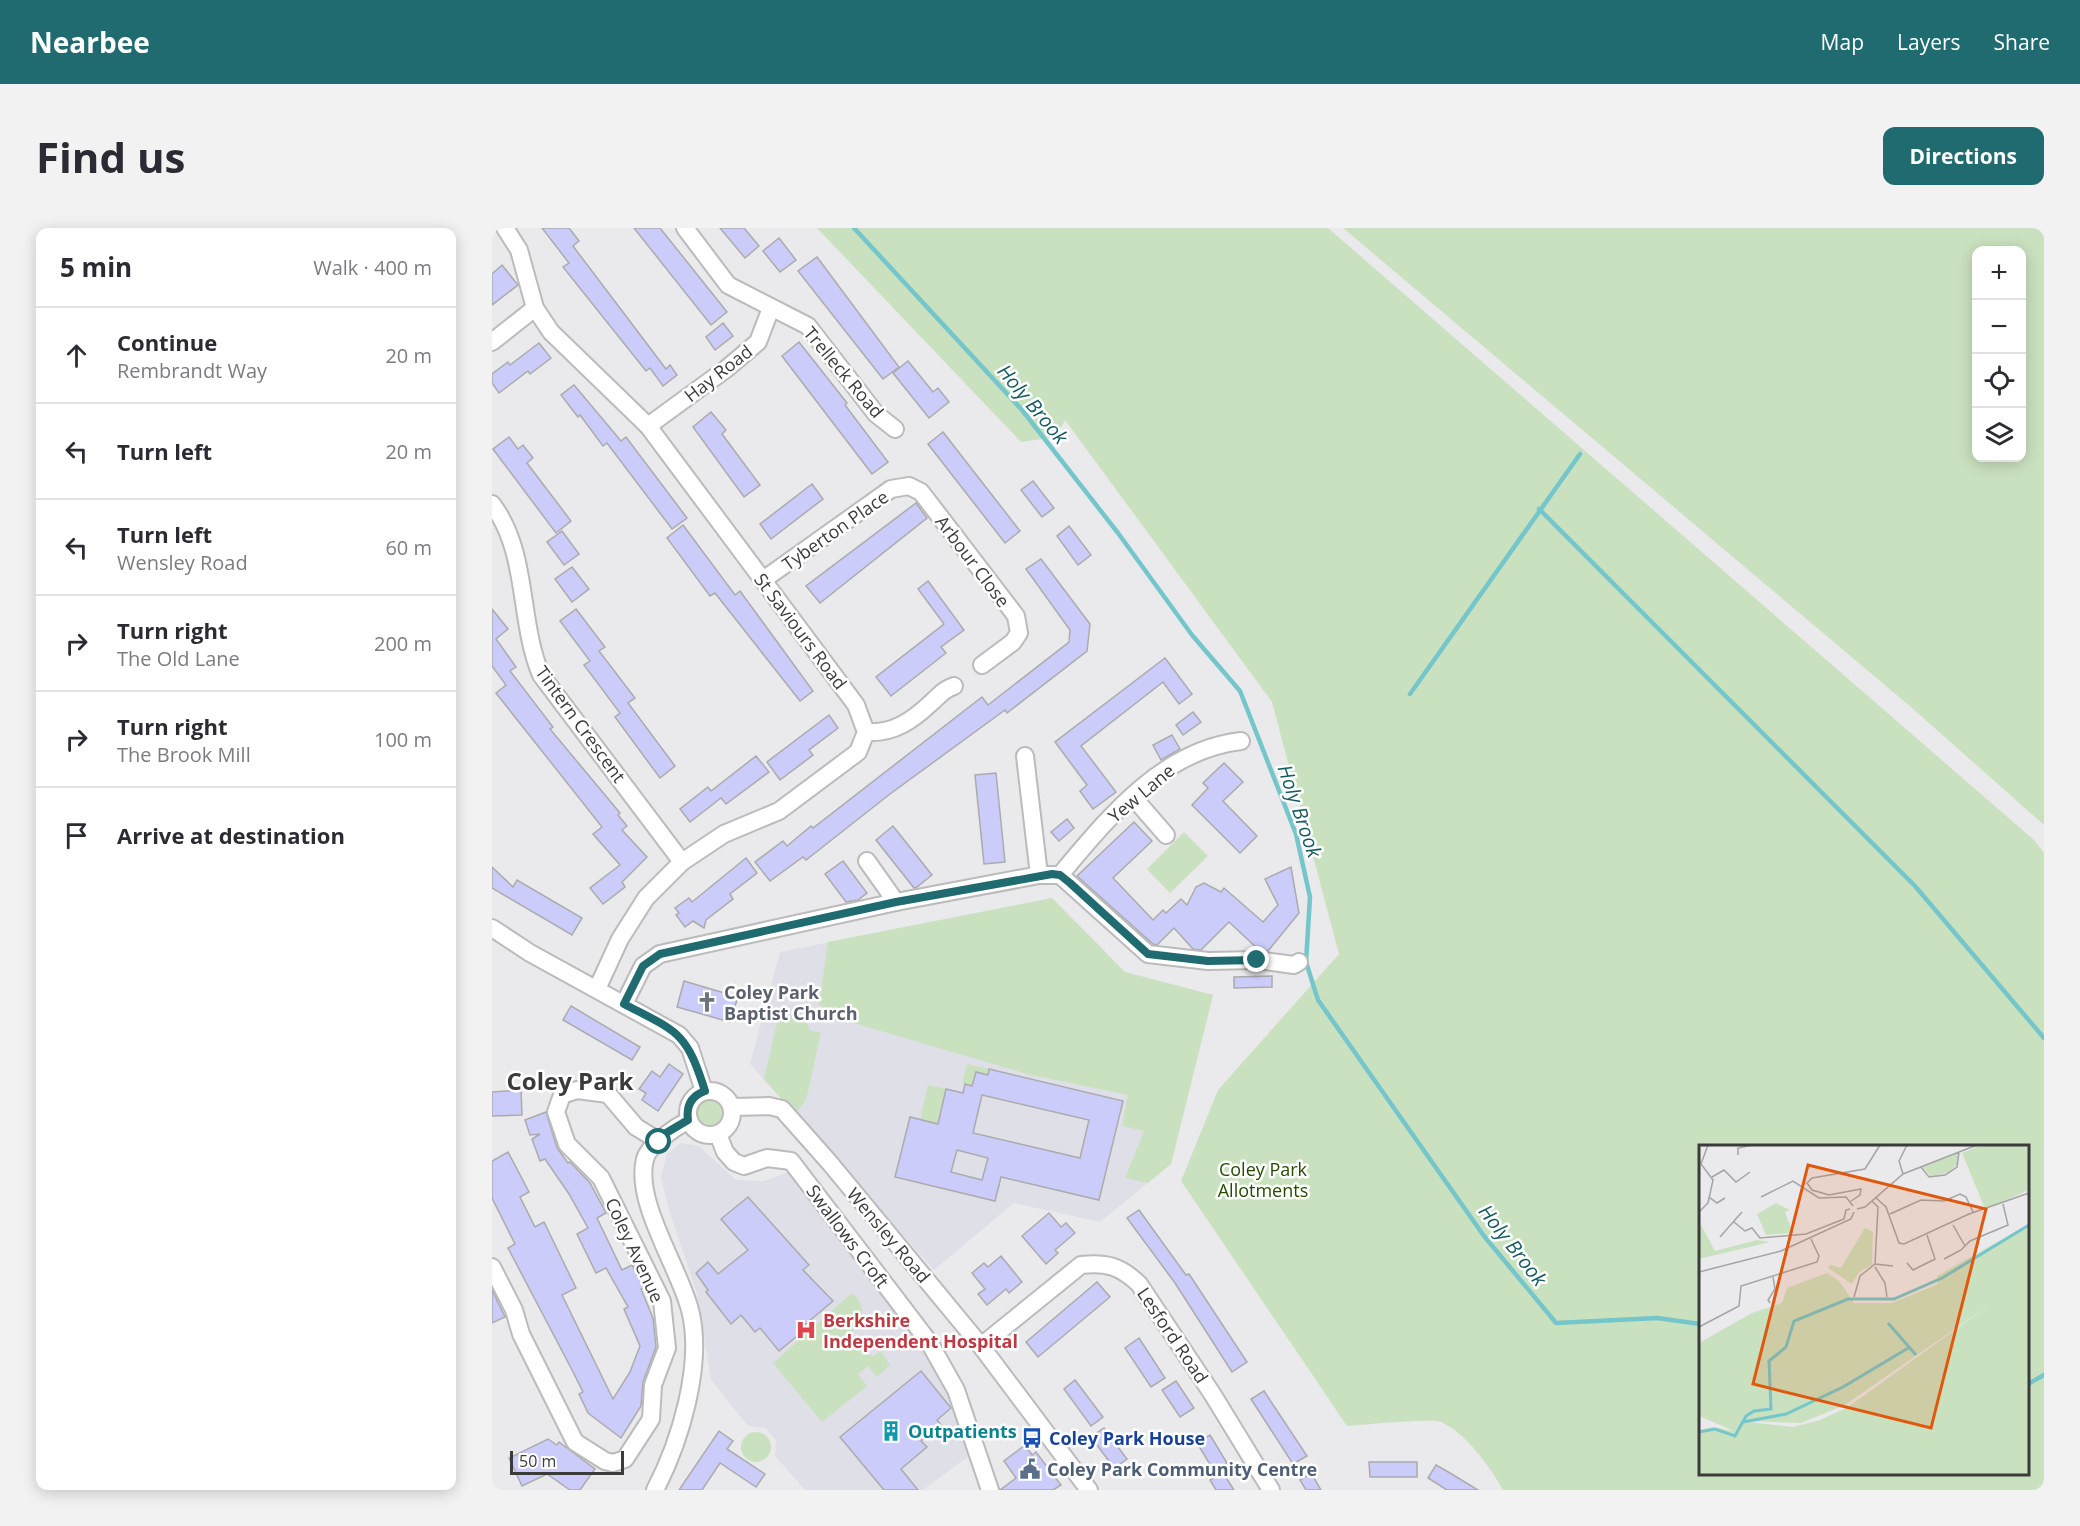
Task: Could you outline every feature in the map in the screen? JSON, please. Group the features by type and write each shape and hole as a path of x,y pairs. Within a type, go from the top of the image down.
{"street":[{"name":"St Saviours Road","path":"505,228 519,250 535,308 551,332 648,426 856,705 866,732"},
{"name":"Trelleck Road","path":"685,228 728,285 808,326 876,414 895,429"},
{"path":"492,342 535,308"},
{"name":"Hay Road","path":"648,426 758,342 771,308"},
{"name":"Tyberton Place","path":"763,580 891,489 909,486"},
{"name":"Arbour Close","path":"909,486 921,492 1016,616 1018,633 1013,642 982,665"},
{"name":"Tintern Crescent","path":"492,504 505,522 513,540 532,654 541,675 682,862"},
{"path":"597,989 620,939 646,898 682,862 724,834 779,810 858,752 866,732 882,733 897,729 933,702 942,690 954,686"},
{"name":"Yew Lane","path":"1060,875 1098,829 1154,777 1198,751 1217,744 1241,741"},
{"path":"1025,756 1039,875"},
{"path":"1133,797 1166,836"},
{"path":"867,861 896,902"},
{"path":"624,1004 643,966 660,954 896,902 1039,875 1060,875 1148,954 1208,961 1257,960 1294,965 1299,962"},
{"path":"492,928 530,953 679,1035 690,1048 705,1091"},
{"name":"Coley Avenue","path":"492,1267 514,1310 521,1334 575,1442 605,1461 613,1463 625,1459 651,1419 653,1385 667,1348 662,1301 601,1178 567,1144 556,1112 562,1095 577,1090 608,1094 636,1127 659,1142"},
{"path":"705,1091 724,1095 732,1107 732,1120 718,1134 711,1136 697,1132 688,1120 689,1105 695,1096 705,1091"},
{"name":"Wensley Road","path":"732,1107 769,1106 782,1109 829,1162 981,1346 1089,1490"},
{"path":"655,1490 672,1457 695,1363 691,1311 660,1235 643,1182 646,1156 666,1133 688,1120"},
{"name":"Swallows Croft","path":"718,1134 725,1152 734,1162 744,1166 767,1158 791,1161 929,1342 956,1390 990,1490"},
{"name":"Lesford Road","path":"981,1346 1081,1264 1102,1262 1124,1270 1139,1284 1213,1395 1271,1490"}],"shaded area":[{"path":"1052,898 1125,972 1213,995 1171,1164 1100,1222 1014,1203 934,1270 750,1064 780,952"},
{"name":"Berkshire Independent Hospital","path":"681,1143 699,1146 736,1180 764,1181 789,1172 937,1366 973,1453 923,1490 805,1490 775,1456 776,1440 765,1428 748,1426 711,1380 697,1294 670,1213 661,1177 667,1154"}],"green space":[{"name":"Coley Park Allotments","path":"817,228 1328,228 2034,840 2044,853 2044,1490 1503,1490 1468,1442 1441,1422 1411,1421 1347,1426 1181,1181 1218,1090 1339,954 1272,702 1065,420 1056,437 1021,442"},
{"path":"1343,228 2044,228 2044,825 1912,708"},
{"path":"1184,832 1208,856 1170,893 1147,869"},
{"path":"1052,898 1125,972 1213,995 1171,1164 1148,1183 1125,1178 1144,1131 1122,1126 1128,1095 1027,1074 833,1017 830,1010 819,1005 828,942"},
{"path":"779,1014 805,1018 810,1030 821,1033 806,1100 795,1114 764,1079"},
{"path":"967,1064 989,1069 988,1075 976,1073 972,1086 962,1083"},
{"path":"928,1085 946,1089 938,1124 920,1120"},
{"path":"710,1099 719,1103 723,1112 719,1121 710,1125 701,1121 697,1112 701,1103"},
{"path":"852,1293 860,1303 862,1315 861,1324 850,1333 872,1357 881,1351 890,1365 877,1377 868,1366 858,1374 867,1386 822,1422 773,1363"},
{"path":"756,1432 767,1436 771,1447 767,1458 756,1462 745,1458 741,1447 745,1436"}],"building":[{"path":"542,228 569,228 579,241 573,246 666,369 670,365 677,375 663,386 650,368 646,371 563,267 569,263"},
{"path":"634,228 660,228 727,312 711,325"},
{"path":"720,228 744,228 759,246 745,258"},
{"path":"779,238 796,260 780,272 763,251"},
{"path":"817,257 899,367 883,379 798,271"},
{"path":"502,265 518,285 492,305 492,274"},
{"path":"723,323 733,336 715,350 706,337"},
{"path":"799,342 847,403 845,405 888,462 872,474 782,356"},
{"path":"539,343 551,358 530,374 528,371 499,393 492,383 492,374 508,362 510,365"},
{"path":"908,361 933,392 938,388 949,402 929,418 893,373"},
{"path":"574,385 621,441 626,437 687,518 672,529 607,443 603,446 580,415 578,417 561,395"},
{"path":"711,412 726,430 722,434 760,485 744,497 693,427"},
{"path":"943,432 1020,531 1005,543 928,444"},
{"path":"509,437 518,449 523,445 533,458 527,463 571,521 556,533 493,449"},
{"path":"1033,481 1054,508 1042,517 1021,490"},
{"path":"812,484 823,499 771,539 760,524"},
{"path":"916,503 927,518 820,603 806,586"},
{"path":"683,525 735,595 740,591 813,691 800,701 715,593 710,596 667,538"},
{"path":"1069,526 1091,555 1078,565 1057,536"},
{"path":"562,531 579,554 564,565 547,542"},
{"path":"1041,559 1090,624 1087,651 1007,713 1005,710 890,794 806,860 803,857 770,881 755,862 783,841 787,846 811,826 813,828 982,697 988,705 1069,642 1070,630 1026,569"},
{"path":"572,567 589,589 572,602 555,579"},
{"path":"928,581 964,630 941,647 946,653 891,696 876,677 944,624 918,589"},
{"path":"492,609 508,629 496,639 516,667 510,671 553,727 550,729 620,813 618,815 627,826 622,830 647,857 622,882 625,887 603,904 590,888 620,865 593,834 602,827 496,693 506,685 492,666"},
{"path":"576,609 605,647 599,651 635,698 628,703 675,766 660,778 615,717 620,713 584,665 590,661 560,621"},
{"path":"1165,658 1192,694 1179,704 1163,682 1081,746 1116,792 1093,809 1080,791 1087,785 1055,742"},
{"path":"1193,712 1201,722 1183,735 1176,725"},
{"path":"829,715 838,728 809,750 813,755 780,780 767,762"},
{"path":"1172,735 1180,749 1161,760 1153,745"},
{"path":"756,756 769,772 726,804 721,798 690,822 680,809 708,787 711,791"},
{"path":"1224,763 1243,782 1223,801 1257,836 1240,853 1192,805 1208,788 1203,783"},
{"path":"996,773 1005,862 984,864 975,775"},
{"path":"1067,819 1074,828 1059,841 1051,832"},
{"path":"1134,822 1152,841 1113,878 1153,920 1163,910 1166,913 1181,899 1187,905 1196,887 1204,883 1221,892 1224,888 1263,922 1278,905 1265,879 1291,867 1299,913 1268,951 1259,950 1229,922 1201,950 1193,949 1174,928 1157,945 1153,944 1077,876"},
{"path":"893,826 932,875 917,887 914,888 876,840"},
{"path":"746,858 757,873 730,894 733,899 706,920 704,928 693,921 685,927 676,915 679,913 675,908 689,898 692,902"},
{"path":"843,861 867,893 858,900 846,902 825,874"},
{"path":"492,867 513,887 517,880 582,918 572,935 492,888"},
{"path":"1272,976 1272,987 1234,988 1234,977"},
{"name":"Coley Park Baptist Church","path":"684,981 738,997 730,1022 677,1007"},
{"path":"571,1006 640,1047 632,1060 563,1020"},
{"path":"669,1064 683,1074 658,1111 642,1100 646,1093 639,1089 652,1071 660,1077"},
{"path":"989,1069 1123,1101 1099,1200 1001,1177 995,1201 895,1177 910,1117 938,1124 946,1089 963,1093 965,1084 972,1086 976,1072 988,1075","holes":["982,1095 1089,1120 1080,1158 973,1133","957,1150 988,1158 982,1180 951,1172"]},
{"path":"521,1090 522,1115 492,1116 492,1092"},
{"path":"546,1112 557,1148 568,1163 570,1162 590,1183 606,1213 597,1218 622,1270 632,1265 644,1288 641,1289 653,1318 656,1347 643,1382 641,1406 621,1438 588,1413 579,1394 583,1392 508,1248 515,1244 492,1198 492,1161 508,1152 529,1192 520,1197 535,1227 544,1222 576,1288 562,1295 613,1399 630,1372 640,1346 624,1309 628,1307 606,1268 596,1273 577,1234 588,1228 569,1194 545,1159 540,1161 532,1139 540,1134 530,1135 525,1120"},
{"path":"748,1197 809,1265 803,1270 833,1301 801,1328 803,1331 779,1351 760,1328 755,1332 741,1315 731,1324 706,1292 708,1290 696,1273 708,1262 718,1274 748,1250 721,1219"},
{"path":"1139,1210 1186,1275 1189,1274 1247,1362 1232,1372 1175,1283 1127,1218"},
{"path":"1049,1213 1061,1227 1066,1223 1075,1233 1055,1250 1058,1253 1046,1264 1022,1236"},
{"path":"1001,1256 1022,1282 1009,1293 1006,1289 987,1305 978,1294 985,1289 972,1273 984,1263 988,1267"},
{"path":"1097,1282 1110,1297 1038,1357 1026,1342"},
{"path":"492,1290 505,1317 492,1323"},
{"path":"1139,1338 1165,1378 1151,1387 1125,1348"},
{"name":"Outpatients","path":"921,1371 951,1408 937,1420 941,1425 921,1441 927,1447 901,1469 918,1490 884,1490 840,1437"},
{"path":"1075,1380 1103,1417 1091,1426 1064,1389"},
{"path":"1176,1381 1194,1408 1180,1417 1162,1390"},
{"path":"1264,1391 1307,1456 1293,1464 1251,1399"},
{"path":"1104,1428 1127,1459 1114,1468 1091,1437"},
{"path":"719,1431 733,1441 727,1449 765,1474 756,1487 720,1463 702,1490 679,1490"},
{"path":"1210,1435 1227,1463 1214,1471 1197,1443"},
{"path":"548,1439 557,1445 559,1442 595,1469 580,1490 570,1490 547,1474 522,1486 509,1458"},
{"name":"Coley Park Community Centre","path":"1025,1445 1032,1455 1036,1452 1061,1485 1053,1490 1000,1490 1016,1478 1004,1461"},
{"path":"1369,1462 1417,1462 1417,1477 1370,1477"},
{"path":"1436,1465 1478,1490 1447,1490 1428,1478"},
{"path":"1223,1473 1234,1490 1216,1490 1210,1480"},
{"path":"1311,1473 1321,1490 1306,1490 1300,1480"}],"waterway":[{"name":"Holy Brook","path":"854,228 1022,410 1118,533 1192,635 1240,691 1296,834 1310,897 1306,962 1318,1000 1484,1236 1556,1323 1657,1318 1699,1324"},
{"path":"1410,694 1580,454"},
{"path":"1539,509 1915,886 2044,1038"},
{"name":"Holy Brook","path":"2029,1383 2044,1375"}],"place":[{"name":"Coley Park Baptist Church","path":"707,1002"},
{"name":"Berkshire Independent Hospital","path":"806,1330"},
{"name":"Outpatients","path":"891,1431"},
{"name":"Coley Park House","path":"1032,1438"},
{"name":"Coley Park Community Centre","path":"1030,1469"}],"district":[{"name":"Coley Park","path":"570,1080"}],"route":[{"path":"659,1142 666,1133 688,1120 689,1105 695,1096 705,1091 690,1048 679,1035 624,1004 643,966 660,954 896,902 1052,874 1060,875 1070,883 1148,954 1208,961 1257,960"}]}
